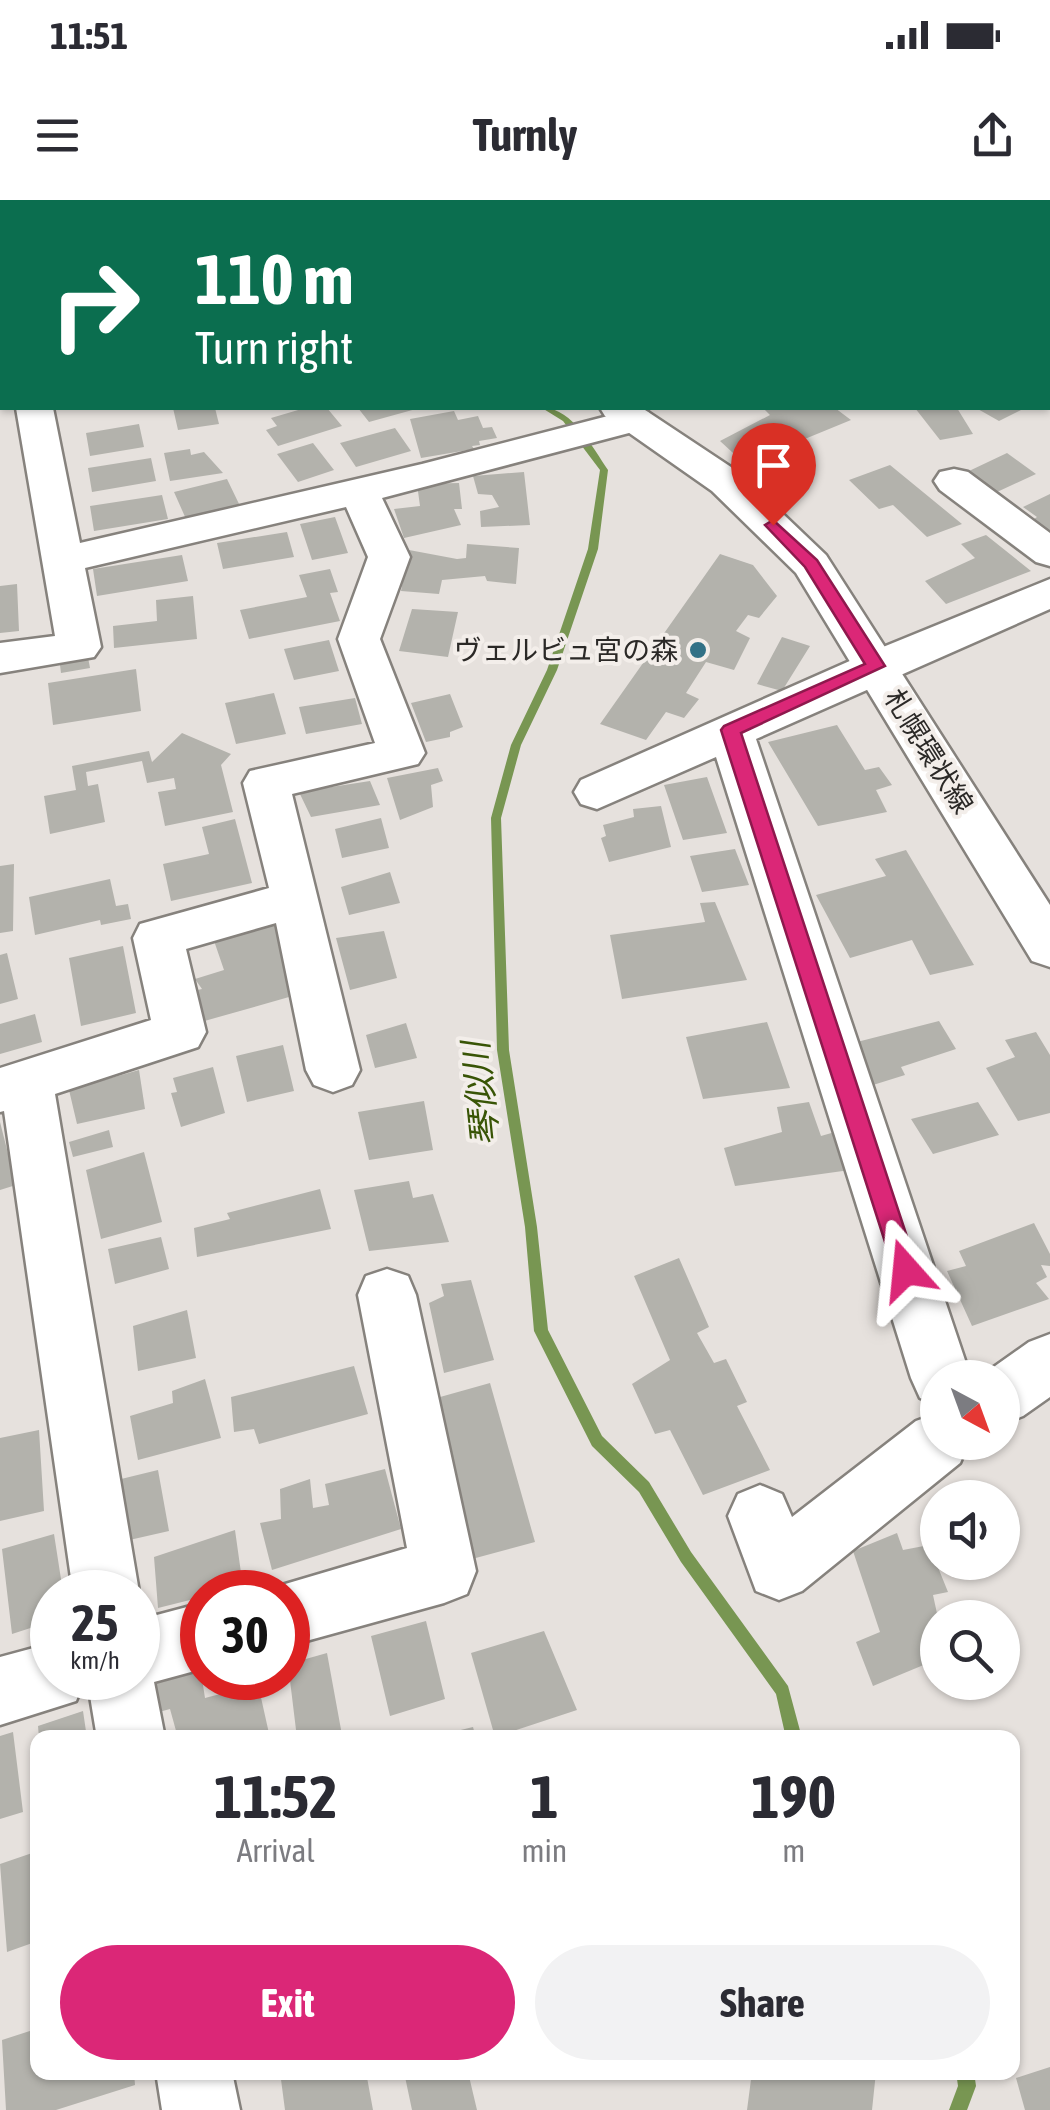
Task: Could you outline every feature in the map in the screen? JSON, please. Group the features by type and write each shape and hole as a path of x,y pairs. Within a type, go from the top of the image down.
{"street":[{"path":"0,658 79,647 34,410"},
{"path":"63,560 359,492 483,458 530,452 621,418"},
{"name":"札幌環状線","path":"621,418 726,482 800,552 876,666 1050,947"},
{"path":"954,481 1050,553"},
{"path":"333,1070 266,783 402,753 359,639 388,557 359,492"},
{"path":"596,792 876,666 1040,609"},
{"path":"730,730 935,1360"},
{"path":"102,1570 13,1086 180,1032 158,938 296,899"},
{"path":"310,1607 444,1571 387,1296"},
{"path":"1020,1383 1050,1362"},
{"path":"760,1516 779,1568 920,1456"},
{"path":"0,1691 30,1683"},
{"path":"124,1700 130,1730"},
{"path":"195,2080 201,2110"}],"building":[{"path":"173,410 216,410 219,424 178,430"},
{"path":"298,410 329,410 342,426 278,446 266,430 277,426 271,418"},
{"path":"360,410 412,410 369,422"},
{"path":"765,410 838,410 851,420 795,443 783,435 762,442 769,450 744,463 720,441 770,415"},
{"path":"917,410 958,410 973,434 940,440"},
{"path":"980,410 1021,410 999,421"},
{"path":"454,411 458,420 478,416 483,428 492,427 497,438 479,441 480,445 472,446 474,449 421,458 410,419"},
{"path":"139,424 144,447 90,456 86,433"},
{"path":"395,428 411,451 356,467 340,443"},
{"path":"313,443 334,470 298,482 277,454"},
{"path":"190,449 191,455 204,452 223,473 170,481 164,453"},
{"path":"1007,453 1036,474 997,492 969,471"},
{"path":"151,458 156,481 92,492 88,468"},
{"path":"890,465 962,524 927,537 893,505 879,509 849,480"},
{"path":"524,472 530,525 481,527 480,511 499,507 492,495 478,494 473,476"},
{"path":"227,479 240,506 186,519 174,492"},
{"path":"459,483 462,509 454,509 461,525 404,538 394,509 420,506 417,484"},
{"path":"1050,494 1050,542 1027,524 1037,517 1023,507"},
{"path":"162,495 168,519 94,531 90,506"},
{"path":"335,517 348,553 312,560 300,524"},
{"path":"287,532 294,557 223,569 217,543"},
{"path":"986,535 1031,571 946,604 925,581 975,558 961,544"},
{"path":"467,544 519,548 516,584 487,581 485,576 442,580 439,594 401,591 409,550 457,559 466,558"},
{"name":"ヴェルビュ宮の森","path":"720,554 753,565 777,596 759,618 748,615 736,631 750,638 734,670 706,662 686,693 699,699 684,718 666,712 646,740 600,724"},
{"path":"182,555 188,581 97,596 93,569"},
{"path":"330,569 338,592 330,593 340,621 249,639 240,610 307,597 299,575"},
{"path":"17,584 19,631 0,633 0,586"},
{"path":"193,596 197,639 114,648 113,626 157,621 156,600"},
{"path":"412,609 458,612 448,657 399,651"},
{"path":"782,637 810,646 782,691 757,684"},
{"path":"329,640 339,671 294,680 284,649"},
{"path":"87,652 90,668 61,673 59,657"},
{"path":"136,669 141,711 53,725 48,683"},
{"path":"274,693 286,734 236,744 225,703"},
{"path":"450,694 463,727 450,732 450,737 426,742 411,703"},
{"path":"355,698 362,724 306,734 299,707"},
{"path":"837,725 865,770 879,767 892,785 876,790 887,812 818,826 768,742"},
{"path":"182,733 231,754 221,765 233,812 165,826 158,792 176,789 174,778 147,783 142,761 86,772 88,786 98,784 105,822 50,834 44,796 76,790 72,766 149,751 152,762"},
{"path":"438,768 443,781 431,785 433,807 400,820 387,778"},
{"path":"707,777 727,833 683,840 664,785"},
{"path":"370,781 380,805 311,817 299,792"},
{"path":"661,806 671,847 609,862 601,838 606,836 603,825 634,817 633,809"},
{"path":"381,818 389,848 342,858 335,829"},
{"path":"235,819 252,883 171,901 163,864 209,854 202,827"},
{"path":"735,849 749,885 702,892 690,856"},
{"path":"906,850 974,965 930,975 912,940 850,958 816,895 886,876 875,859"},
{"path":"14,864 13,931 0,933 0,866"},
{"path":"390,872 400,903 349,915 341,887"},
{"path":"110,879 116,906 128,904 131,919 101,925 100,920 35,935 29,897"},
{"path":"715,902 747,980 622,999 610,935 705,922 700,903"},
{"path":"275,914 289,997 201,1022 193,991 202,989 195,979 224,970 211,932"},
{"path":"384,931 397,978 350,990 336,938"},
{"path":"123,946 136,1013 81,1026 69,958"},
{"path":"7,953 18,999 0,1004 0,955"},
{"path":"35,1014 42,1042 0,1054 0,1024"},
{"path":"939,1021 956,1049 901,1067 905,1075 873,1085 857,1042"},
{"path":"767,1022 790,1088 703,1099 686,1037"},
{"path":"406,1023 417,1058 375,1068 366,1035"},
{"path":"1036,1032 1050,1055 1050,1113 1018,1121 986,1068 1015,1057 1005,1040"},
{"path":"283,1045 294,1091 247,1102 236,1056"},
{"path":"213,1067 225,1113 181,1127 171,1093 177,1092 173,1078"},
{"path":"139,1070 145,1109 77,1124 69,1090"},
{"path":"424,1101 433,1150 369,1160 358,1112"},
{"path":"809,1102 821,1136 835,1132 850,1170 735,1186 724,1148 782,1132 777,1107"},
{"path":"978,1102 999,1135 933,1154 911,1119"},
{"path":"0,1122 16,1185 0,1190"},
{"path":"109,1130 113,1147 73,1157 69,1142"},
{"path":"144,1152 162,1222 101,1239 86,1170"},
{"path":"409,1181 413,1198 433,1194 449,1242 369,1251 354,1190"},
{"path":"320,1189 331,1229 197,1257 194,1228 230,1219 227,1213"},
{"path":"1034,1223 1050,1254 1050,1266 1041,1265 1047,1277 1036,1283 1049,1299 972,1326 947,1271 966,1266 959,1251"},
{"path":"161,1237 169,1269 115,1284 108,1249"},
{"path":"679,1258 709,1327 697,1333 714,1363 726,1359 747,1402 737,1406 770,1470 703,1495 670,1430 655,1434 632,1384 670,1360 634,1276"},
{"path":"471,1280 494,1360 444,1373 429,1303 444,1296 441,1284"},
{"path":"187,1310 196,1358 138,1371 133,1326"},
{"path":"354,1366 368,1414 259,1444 254,1429 234,1432 231,1397"},
{"path":"205,1379 221,1438 138,1460 130,1416 173,1403 172,1391"},
{"path":"490,1383 535,1542 472,1559 433,1399"},
{"path":"39,1430 44,1511 0,1521 0,1438"},
{"path":"385,1469 401,1529 272,1570 260,1523 281,1519 280,1489 310,1479 313,1508 329,1505 325,1484"},
{"path":"158,1470 169,1531 125,1541 117,1480"},
{"path":"235,1530 241,1570 180,1570 180,1602 160,1608 160,1570 155,1570 154,1557"},
{"path":"897,1533 903,1550 920,1547 920,1580 943,1580 948,1592 933,1595 934,1600 920,1600 920,1666 873,1686 856,1642 880,1632 853,1551"},
{"path":"54,1534 60,1570 30,1570 30,1628 12,1634 2,1549"},
{"path":"426,1621 445,1699 390,1716 371,1636"},
{"path":"544,1631 577,1710 516,1730 493,1730 471,1653"},
{"path":"327,1653 341,1730 296,1730 292,1700 310,1700 310,1658"},
{"path":"180,1666 180,1700 262,1700 268,1730 176,1730 170,1709 159,1712 160,1672"},
{"path":"83,1711 86,1730 38,1730 38,1726"},
{"path":"13,1732 23,1812 0,1819 0,1736"},
{"path":"30,1854 30,1944 7,1952 0,1864"},
{"path":"30,2031 30,2080 135,2080 135,2085 56,2110 6,2110 2,2040"},
{"path":"1050,2067 1050,2110 1025,2110 1017,2080"},
{"path":"281,2080 367,2080 373,2110 285,2110"},
{"path":"406,2080 470,2080 477,2110 412,2110"},
{"path":"751,2080 875,2080 872,2110 747,2110"}],"waterway":[{"name":"琴似川","path":"550,410 566,419 604,470 593,549 552,670 516,745 496,818 503,1050 531,1227 541,1331 597,1441 644,1487 686,1557 783,1691 792,1730"},
{"name":"琴似川","path":"958,2110 966,2080"}],"place":[{"name":"ヴェルビュ宮の森","path":"698,650"}],"route":[{"path":"773,525 811,564 876,666 730,730 906,1270"}]}
